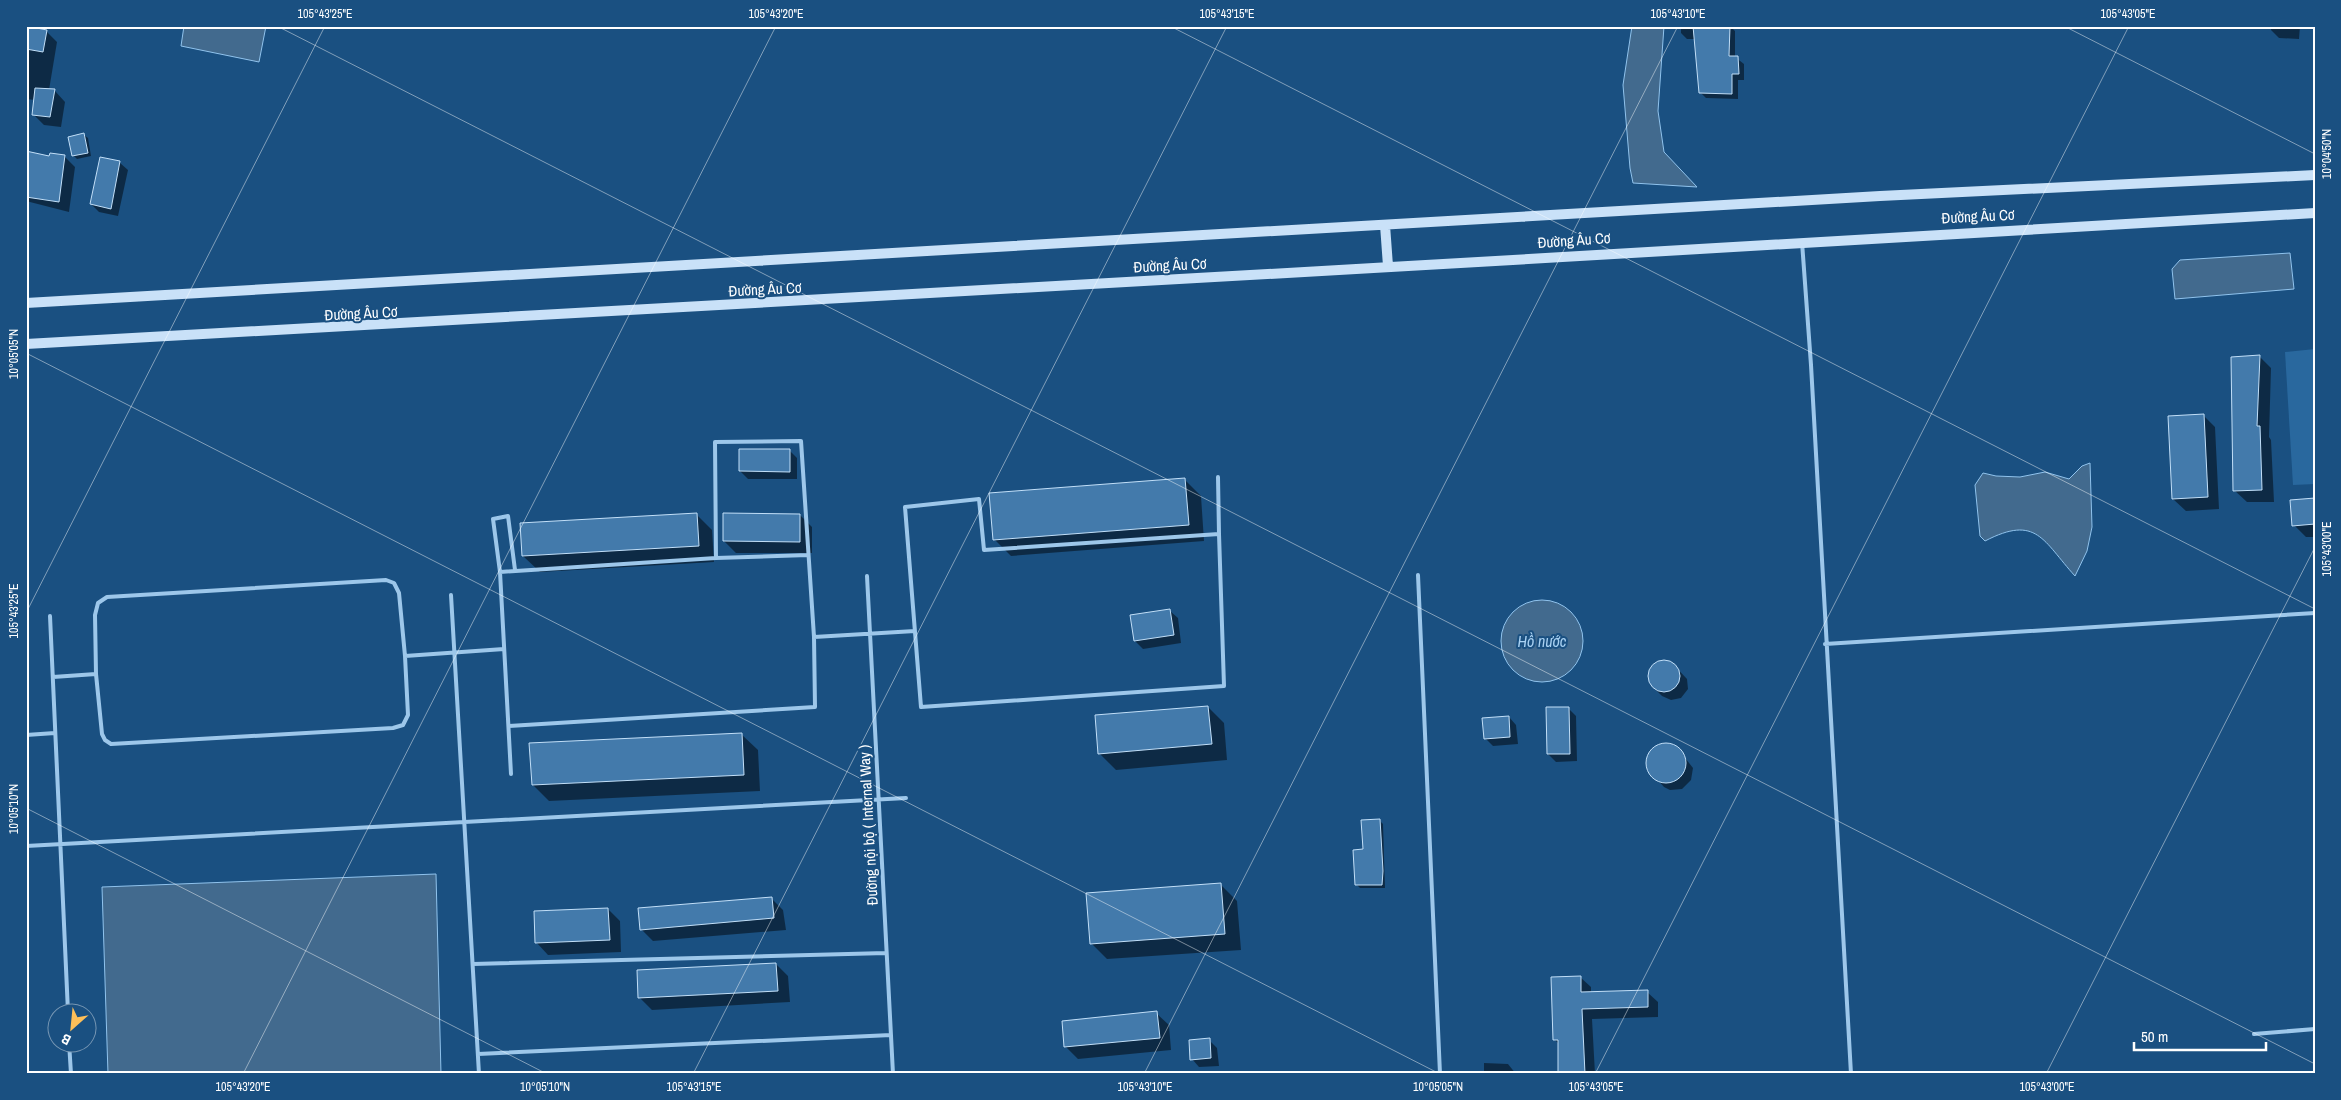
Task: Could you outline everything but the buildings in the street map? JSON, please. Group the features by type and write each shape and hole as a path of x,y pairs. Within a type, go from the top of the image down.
{"street":[{"name":"Đường Âu Cơ","path":"26,303 1870,196 2315,175"},
{"name":"Đường Âu Cơ","path":"26,344 435,324 1802,241 2315,213"},
{"path":"1385,225 1388,266"}],"lane":[{"path":"1802,241 1811,364 1825,644 1851,1074"},
{"path":"509,726 815,707 814,637 801,440 714,442 716,558"},
{"path":"1218,477 1224,686 921,707 905,507 979,500 984,550 1219,534"},
{"path":"511,774 500,572 493,518 508,516 515,570"},
{"path":"500,572 716,558 808,555"},
{"path":"1418,575 1440,1074"},
{"name":"Đường nội bộ ( Internal Way )","path":"866,576 893,1074"},
{"path":"386,580 394,583 399,593 408,715 403,725 393,728 111,744 105,740 102,734 96,674 95,615 98,603 107,597 386,580"},
{"path":"451,595 479,1074"},
{"path":"1825,644 2315,613"},
{"path":"50,616 67,1002"},
{"path":"814,637 915,631"},
{"path":"405,656 455,654 504,649"},
{"path":"53,677 96,674"},
{"path":"26,736 55,733"},
{"path":"26,846 906,798"},
{"path":"473,964 886,953"},
{"path":"2254,1034 2315,1029"},
{"path":"478,1054 891,1035"},
{"path":"70,1052 71,1074"}],"shaded area":[{"path":"2315,349 2315,484 2293,485 2285,352"}],"water":[{"path":"184,26 266,26 259,62 181,46"},
{"path":"1632,26 1664,26 1658,111 1664,152 1697,187 1633,183 1623,85"},
{"path":"2290,253 2294,289 2175,299 2172,269 2180,260"},
{"path":"2090,463 2092,527 2087,551 2075,576 2038,535 2028,531 2016,530 2002,533 1985,541 1980,536 1975,485 1983,473 1996,476 2020,477 2045,472 2069,479 2082,466"},
{"name":"Hồ nước","path":"1542,600 1558,604 1571,612 1579,625 1583,641 1579,657 1571,670 1558,678 1542,682 1526,678 1513,670 1505,657 1501,641 1505,625 1513,612 1526,604"},
{"path":"436,874 441,1074 108,1074 102,887"}]}
